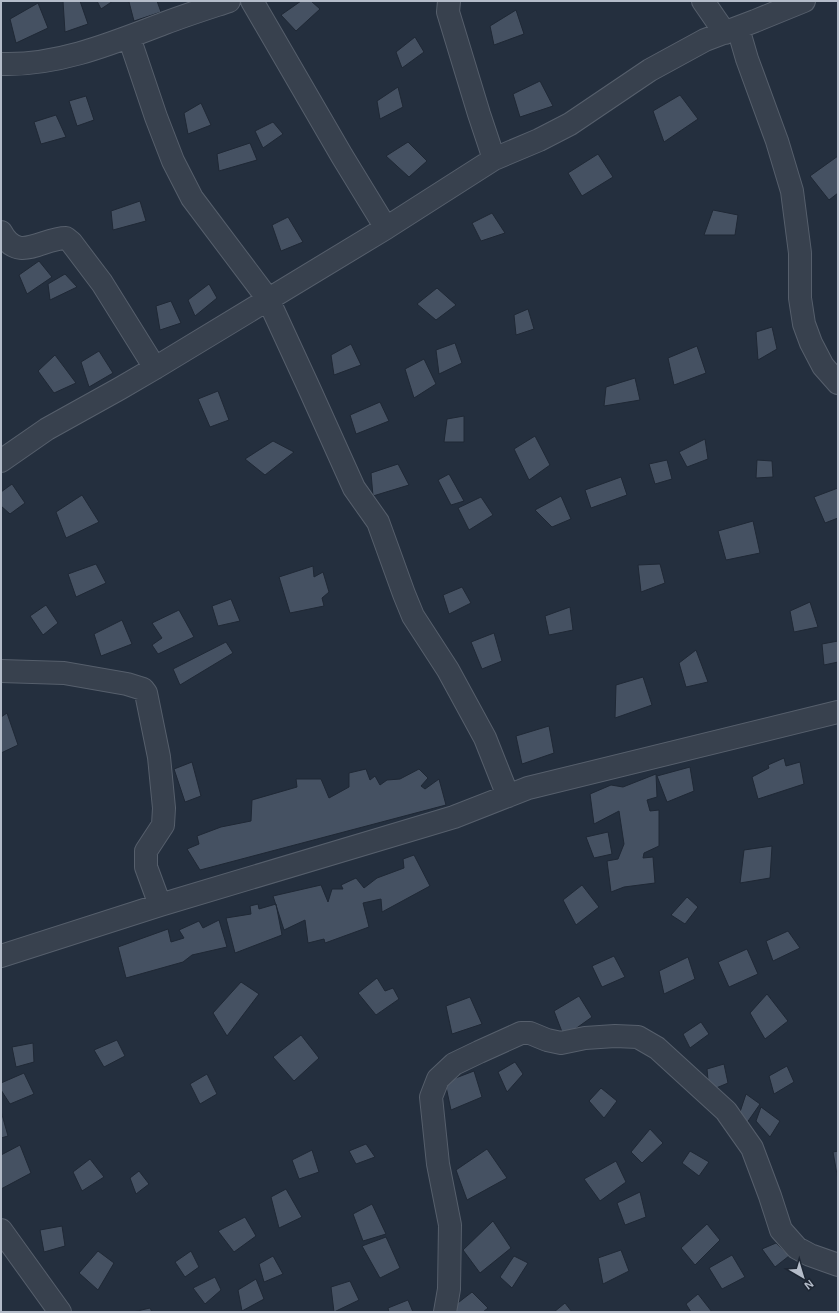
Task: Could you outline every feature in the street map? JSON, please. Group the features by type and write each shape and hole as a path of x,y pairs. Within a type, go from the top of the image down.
{"street":[{"path":"1,64 15,65 55,59 113,43 229,1"},
{"path":"252,1 342,156 386,228"},
{"path":"449,1 448,12 494,159"},
{"path":"703,1 731,30 747,59 776,141 792,192 800,253 800,298 804,324 811,343 823,366 838,383"},
{"path":"1,460 47,428 155,368 386,228 494,159 539,140 570,124 650,70 705,40 804,1"},
{"path":"129,36 156,117 173,161 192,198 268,299 354,488 378,522 413,616 448,670 485,738 508,796"},
{"path":"2,235 10,244 23,248 36,247 60,238 66,238 71,242 102,283 155,368"},
{"path":"1,671 64,673 126,684 143,689 146,693 159,757 164,808 163,825 146,851 146,867 160,905"},
{"path":"1,956 160,905 454,817 528,788 838,712"},
{"path":"445,1312 449,1289 450,1225 438,1164 431,1097 438,1079 454,1064 521,1034 530,1033 547,1040 561,1043 586,1038 615,1036 638,1037 657,1048 726,1111 752,1148 781,1230 797,1248 810,1255 838,1265"},
{"path":"1,1230 60,1312"}],"building":[{"path":"63,1 80,1 88,24 65,32"},
{"path":"97,1 113,1 101,9"},
{"path":"157,1 161,12 134,21 129,2"},
{"path":"301,1 311,1 320,9 296,31 281,15"},
{"path":"38,3 48,28 16,43 10,19"},
{"path":"516,10 524,34 494,45 490,26"},
{"path":"415,37 424,52 402,68 396,52"},
{"path":"540,81 553,106 520,117 513,94"},
{"path":"398,87 403,107 380,119 377,101"},
{"path":"680,95 698,119 664,142 653,111"},
{"path":"86,96 94,120 77,126 69,101"},
{"path":"201,103 211,125 188,134 184,113"},
{"path":"56,115 66,137 41,144 34,122"},
{"path":"273,122 283,134 263,148 255,131"},
{"path":"408,142 427,161 409,177 386,156"},
{"path":"250,143 257,160 219,171 217,154"},
{"path":"598,154 613,177 582,196 568,173"},
{"path":"838,156 838,193 829,200 810,176"},
{"path":"140,201 146,221 113,230 111,211"},
{"path":"713,210 738,215 735,235 704,235"},
{"path":"492,213 505,233 481,241 472,223"},
{"path":"288,217 303,242 281,251 272,225"},
{"path":"39,261 52,277 27,294 19,275"},
{"path":"65,274 77,287 50,300 48,284"},
{"path":"209,284 217,298 195,316 188,300"},
{"path":"437,288 456,305 436,320 417,304"},
{"path":"171,301 181,323 160,330 156,306"},
{"path":"528,309 534,329 516,335 514,315"},
{"path":"772,327 777,349 758,360 756,332"},
{"path":"455,343 462,363 439,374 436,350"},
{"path":"351,344 361,365 334,375 331,355"},
{"path":"697,346 706,373 674,385 668,358"},
{"path":"99,351 113,373 89,387 81,362"},
{"path":"55,355 76,383 54,393 38,371"},
{"path":"424,359 436,384 414,398 405,369"},
{"path":"635,378 640,400 604,406 606,387"},
{"path":"218,391 229,420 210,427 198,399"},
{"path":"380,402 389,421 356,434 350,415"},
{"path":"464,416 464,442 444,442 447,419"},
{"path":"535,436 550,465 529,480 514,449"},
{"path":"705,439 708,459 687,467 679,452"},
{"path":"273,441 294,452 265,475 245,459"},
{"path":"667,460 672,479 655,484 649,464"},
{"path":"757,460 772,461 773,477 756,478"},
{"path":"398,464 409,485 373,496 371,473"},
{"path":"449,474 464,501 451,505 438,480"},
{"path":"621,477 627,495 591,508 585,490"},
{"path":"12,484 25,503 10,514 1,506 1,492"},
{"path":"838,488 838,518 825,523 814,497"},
{"path":"82,495 99,522 66,538 56,512"},
{"path":"561,496 571,519 552,527 535,510"},
{"path":"481,497 493,515 469,530 458,508"},
{"path":"753,521 760,553 726,560 718,531"},
{"path":"96,564 106,583 76,597 68,574"},
{"path":"660,564 665,583 641,592 638,565"},
{"path":"313,566 314,577 323,572 329,592 322,598 324,606 290,613 279,577"},
{"path":"462,587 471,603 449,614 443,595"},
{"path":"231,599 240,621 218,626 212,606"},
{"path":"810,602 818,627 794,632 790,611"},
{"path":"46,605 58,623 43,635 30,616"},
{"path":"570,607 573,630 549,635 545,616"},
{"path":"179,610 194,637 158,654 152,645 162,638 152,623"},
{"path":"122,620 132,644 101,656 94,634"},
{"path":"494,633 502,661 482,669 471,642"},
{"path":"838,641 838,662 824,665 822,644"},
{"path":"226,642 233,653 180,685 173,669"},
{"path":"696,650 708,682 686,687 679,663"},
{"path":"643,677 652,705 615,718 616,685"},
{"path":"7,713 18,745 1,753 1,717"},
{"path":"549,726 554,753 522,764 516,736"},
{"path":"784,758 786,766 800,762 804,784 758,799 752,777 769,768 768,765"},
{"path":"192,762 201,796 185,802 174,769"},
{"path":"690,767 694,791 667,802 657,776"},
{"path":"366,769 370,780 375,776 380,785 387,780 400,779 419,769 428,778 421,786 425,789 439,779 446,805 200,870 187,849 199,844 197,836 221,827 251,821 252,800 297,787 296,779 321,779 329,798 349,787 349,773"},
{"path":"656,774 657,797 647,800 650,811 659,810 659,846 644,853 643,858 653,857 655,883 624,887 611,892 607,861 618,859 624,844 619,811 594,824 590,794 611,785 623,787"},
{"path":"608,832 612,854 594,858 586,837"},
{"path":"772,846 770,878 740,883 744,850"},
{"path":"414,855 430,886 382,912 381,899 363,903 369,927 325,943 324,939 308,943 305,920 284,930 273,896 321,885 328,902 332,889 343,889 341,885 356,878 364,888 377,878 404,868 403,859"},
{"path":"582,885 599,907 576,925 563,900"},
{"path":"687,897 698,907 685,924 671,915"},
{"path":"258,904 259,909 276,904 282,935 235,953 226,918 251,914 250,906"},
{"path":"219,920 227,947 192,955 183,962 126,978 118,947 168,929 171,942 184,938 179,930 199,921 203,928"},
{"path":"788,931 800,948 773,961 766,941"},
{"path":"747,949 758,974 729,987 718,962"},
{"path":"614,956 625,977 602,987 592,966"},
{"path":"688,957 695,979 664,994 659,971"},
{"path":"377,978 385,991 393,988 399,999 376,1015 358,993"},
{"path":"241,982 259,994 227,1036 213,1013"},
{"path":"767,994 788,1021 765,1039 750,1013"},
{"path":"579,996 592,1017 564,1037 554,1011"},
{"path":"470,997 482,1024 452,1034 446,1006"},
{"path":"701,1022 709,1034 690,1048 683,1034"},
{"path":"301,1035 319,1058 294,1081 273,1057"},
{"path":"117,1040 125,1056 104,1067 94,1050"},
{"path":"33,1043 34,1062 16,1067 12,1047"},
{"path":"515,1062 523,1074 507,1092 498,1072"},
{"path":"724,1064 728,1083 709,1091 707,1069"},
{"path":"787,1066 794,1082 774,1094 769,1076"},
{"path":"474,1071 482,1097 451,1110 445,1082"},
{"path":"24,1073 34,1094 10,1104 1,1090 1,1083"},
{"path":"207,1074 217,1094 200,1104 190,1084"},
{"path":"601,1088 617,1101 604,1118 589,1101"},
{"path":"746,1094 760,1104 744,1127 738,1118"},
{"path":"761,1107 780,1121 770,1137 756,1121"},
{"path":"1,1111 8,1136 1,1138"},
{"path":"650,1129 663,1143 642,1163 631,1152"},
{"path":"366,1144 375,1157 356,1164 349,1151"},
{"path":"20,1145 31,1173 1,1189 1,1155"},
{"path":"487,1149 507,1178 467,1200 456,1170"},
{"path":"312,1150 319,1172 299,1179 292,1160"},
{"path":"690,1151 709,1162 699,1176 682,1163"},
{"path":"838,1151 838,1180 833,1152"},
{"path":"90,1159 104,1177 82,1191 73,1172"},
{"path":"616,1161 626,1182 600,1201 584,1179"},
{"path":"139,1171 149,1184 136,1194 130,1178"},
{"path":"286,1189 302,1217 279,1228 271,1197"},
{"path":"640,1192 646,1217 625,1225 617,1203"},
{"path":"372,1204 386,1234 363,1241 353,1214"},
{"path":"245,1217 256,1236 234,1252 218,1231"},
{"path":"493,1221 511,1248 480,1273 463,1250"},
{"path":"707,1224 720,1240 695,1265 681,1248"},
{"path":"62,1226 65,1246 44,1252 40,1230"},
{"path":"386,1237 400,1268 380,1278 362,1246"},
{"path":"776,1243 789,1256 775,1267 762,1249"},
{"path":"621,1250 629,1271 603,1284 598,1258"},
{"path":"98,1251 114,1263 98,1290 79,1273"},
{"path":"191,1251 199,1267 185,1277 175,1262"},
{"path":"732,1255 745,1277 722,1289 709,1268"},
{"path":"273,1256 283,1274 264,1282 259,1264"},
{"path":"514,1256 528,1263 512,1288 500,1277"},
{"path":"215,1277 221,1290 205,1304 193,1288"},
{"path":"256,1279 264,1299 242,1311 238,1290"},
{"path":"350,1281 359,1300 334,1312 331,1287"},
{"path":"472,1292 488,1308 483,1312 452,1312 450,1309"},
{"path":"698,1294 712,1312 691,1312 686,1304"},
{"path":"408,1300 413,1312 389,1312 388,1308"},
{"path":"565,1303 572,1312 554,1312"},
{"path":"150,1308 152,1312 133,1312"}]}
